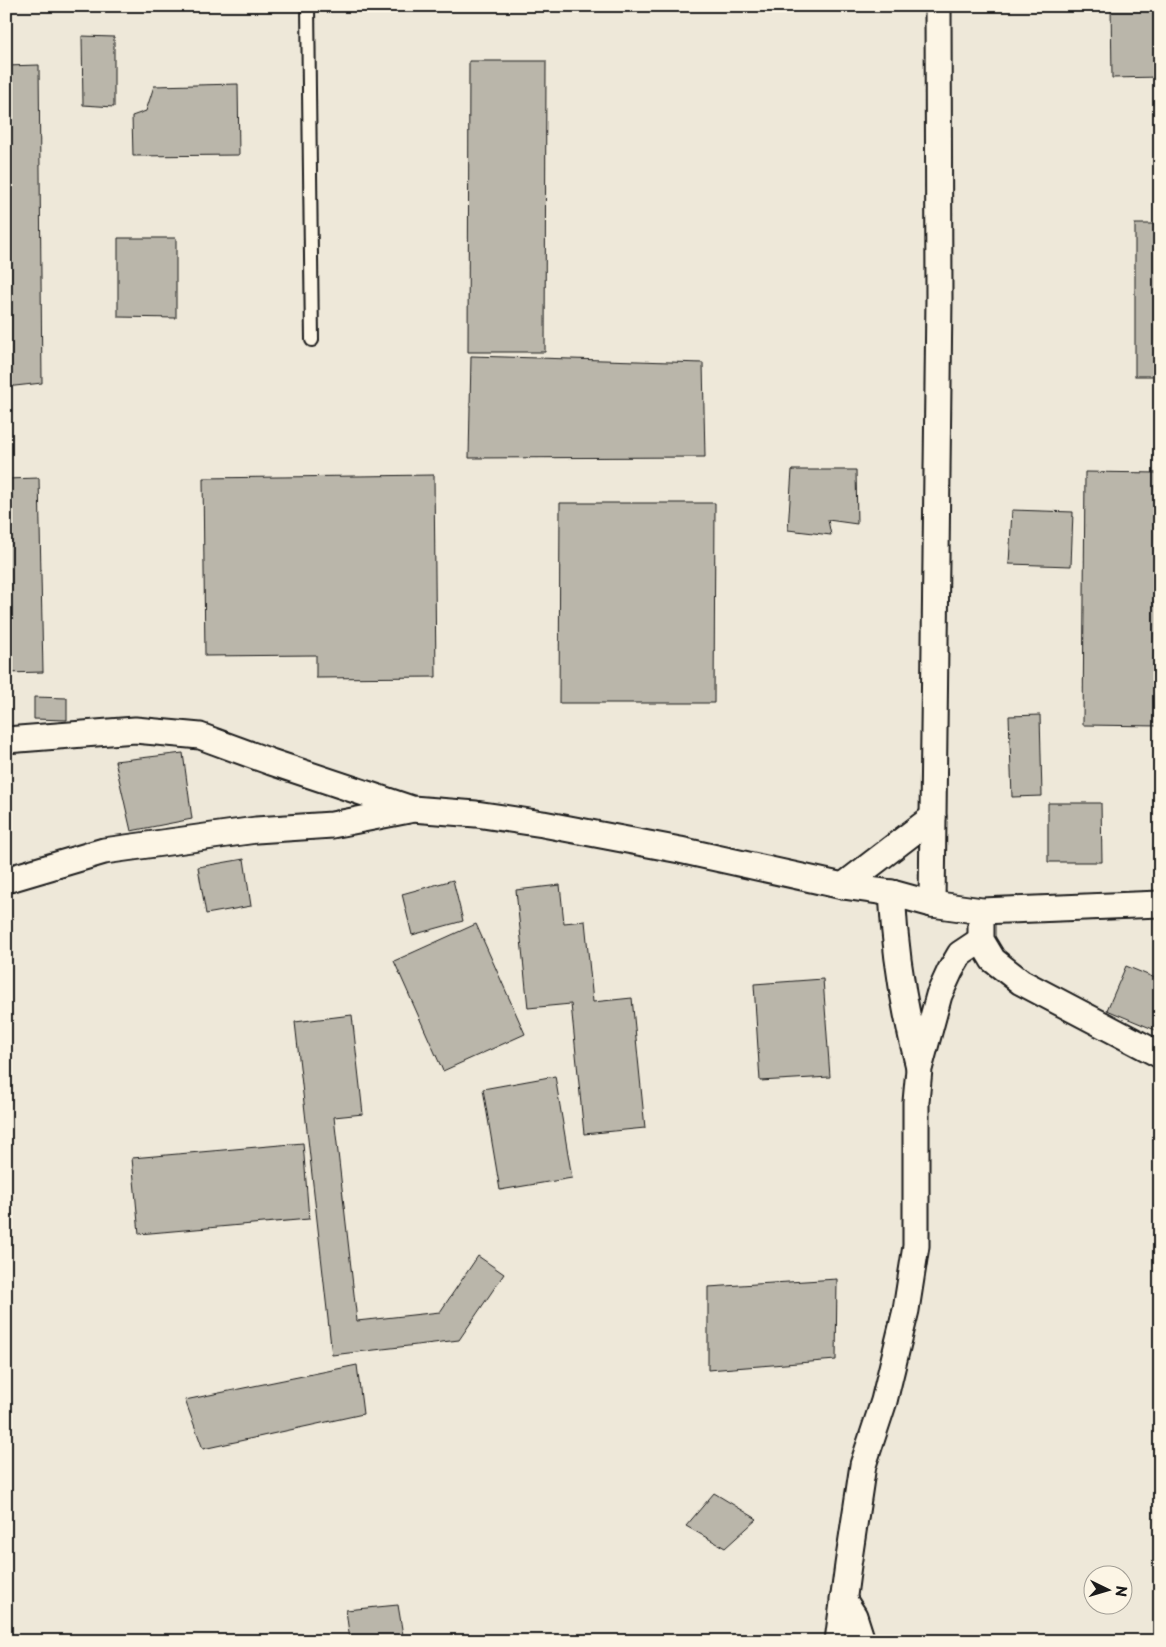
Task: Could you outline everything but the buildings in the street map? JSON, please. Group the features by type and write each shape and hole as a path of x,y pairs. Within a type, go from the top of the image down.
{"street":[{"path":"932,904 939,297 938,6"},
{"path":"6,740 134,730 200,736 412,810"},
{"path":"6,880 104,851 192,837 256,830 332,825 412,810 476,814 543,824 680,850 843,886 892,892 932,904 982,911 1160,904"},
{"path":"843,886 933,817"},
{"path":"892,892 894,934 911,1036 920,1069"},
{"path":"982,911 981,940 993,960 1021,982 1160,1055"},
{"path":"838,1641 863,1465 884,1401 906,1310 916,1246 916,1102 920,1069 939,995 950,971 960,954 981,940"},
{"path":"843,1598 854,1616 862,1641"}],"lane":[{"path":"308,6 312,340"}]}
